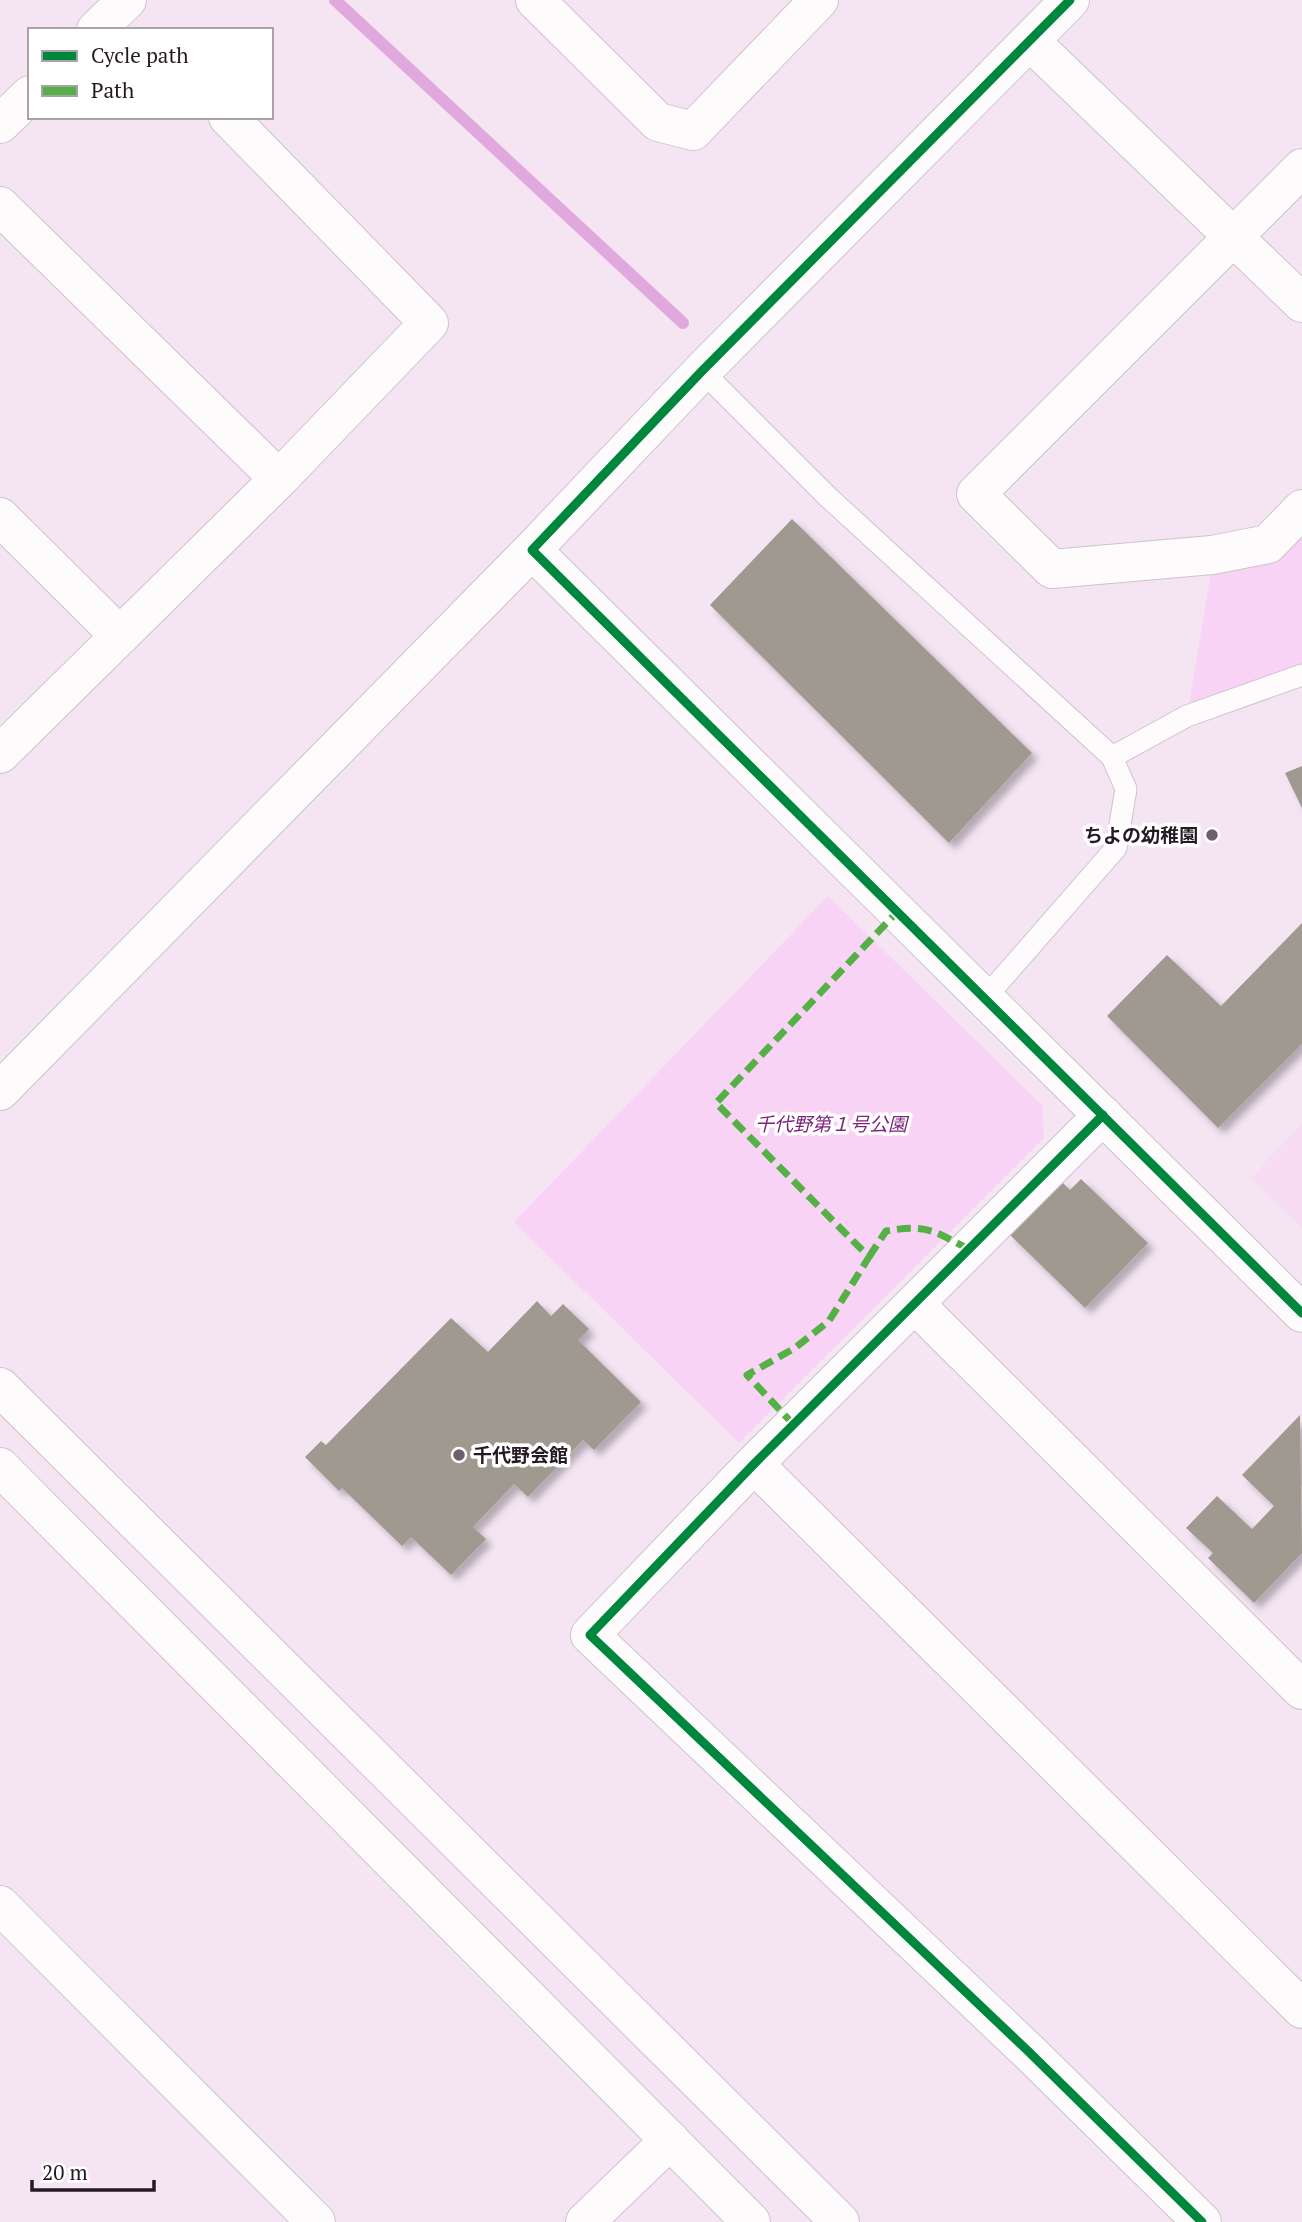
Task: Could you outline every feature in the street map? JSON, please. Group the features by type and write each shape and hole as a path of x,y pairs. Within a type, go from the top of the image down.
{"street":[{"path":"535,0 658,122 693,131 819,0"},
{"path":"0,1091 531,550 702,371 1070,0"},
{"path":"1030,41 1302,303"},
{"path":"0,124 28,97"},
{"path":"0,754 279,479 429,323 230,119"},
{"path":"1302,168 1234,239 976,494 1052,569 1212,555 1268,544 1302,509"},
{"path":"0,206 279,479"},
{"path":"0,517 120,636"},
{"path":"531,550 1302,1313"},
{"path":"1102,1115 916,1305 754,1464 590,1635 1029,2052 1202,2222"},
{"path":"916,1305 1302,1690"},
{"path":"0,1387 840,2222"},
{"path":"754,1464 1302,2009"},
{"path":"0,1466 751,2222"},
{"path":"0,1905 316,2222"},
{"path":"586,2222 670,2140"}],"lane":[{"path":"702,371 828,497 1112,757 1126,789 1116,848 985,998"},
{"path":"1112,757 1187,716 1302,676"}],"shaded area":[{"path":"1302,1123 1302,1228 1251,1178"}],"green space":[{"path":"1302,527 1302,666 1187,716 1212,568"},
{"name":"千代野第１号公園","path":"828,896 1042,1105 1044,1138 739,1443 514,1222"}],"building":[{"path":"792,519 1032,753 949,843 710,605"},
{"path":"1302,766 1302,808 1285,773"},
{"path":"1302,923 1302,1044 1218,1128 1107,1016 1167,955 1221,1006"},
{"path":"1081,1179 1148,1243 1085,1308 1009,1234 1061,1181 1070,1190"},
{"path":"537,1301 551,1316 563,1304 589,1329 578,1340 641,1402 594,1450 583,1440 528,1497 514,1484 473,1527 486,1539 451,1575 411,1537 402,1546 342,1488 339,1491 305,1457 321,1441 326,1445 451,1318 488,1352"},
{"path":"1300,1415 1302,1553 1254,1603 1208,1558 1213,1553 1186,1528 1217,1496 1252,1529 1274,1506 1242,1475"}],"waterway":[{"path":"335,0 683,323"}],"marked path":[{"path":"794,1425 747,1375 795,1348 829,1321 869,1257 716,1103 897,912"},
{"path":"869,1257 886,1231 912,1228 930,1231 970,1250"}],"cycle path":[{"path":"1070,0 702,371 532,550 1302,1313"},
{"path":"1103,1115 754,1464 590,1635 1029,2052 1202,2222"}],"place":[{"name":"ちよの幼稚園","path":"1212,835"},
{"name":"千代野会館","path":"459,1455"}]}
